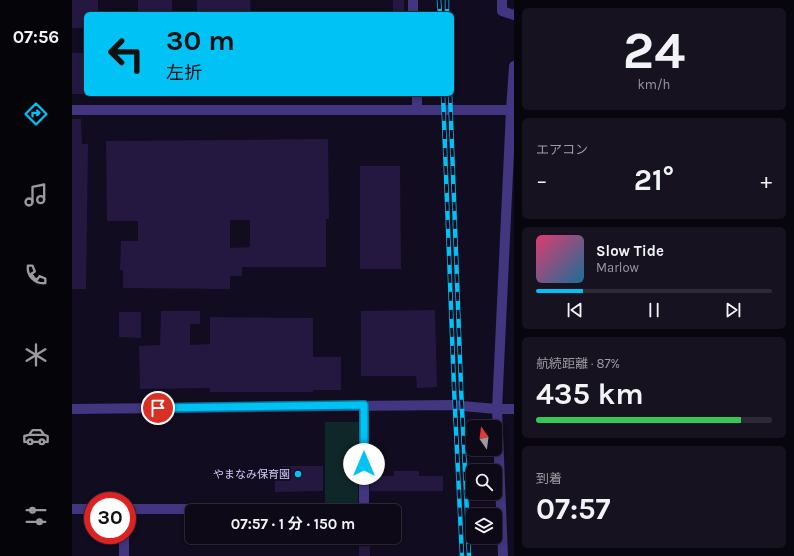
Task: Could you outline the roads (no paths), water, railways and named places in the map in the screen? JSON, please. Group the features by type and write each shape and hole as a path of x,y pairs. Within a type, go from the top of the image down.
{"street":[{"path":"413,0 413,12"},
{"path":"502,0 502,11 514,15"},
{"path":"503,556 497,409 514,66"},
{"path":"417,96 418,109"},
{"path":"72,110 512,110"},
{"path":"136,509 364,509 364,405"},
{"path":"72,409 450,405 514,409"},
{"path":"72,509 84,509"},
{"path":"124,544 124,556"}],"railway":[{"path":"439,0 440,12"},
{"path":"447,0 447,12"},
{"path":"443,96 462,556"},
{"path":"450,96 469,556"}],"place":[{"name":"やまなみ保育園","path":"298,474"}]}
